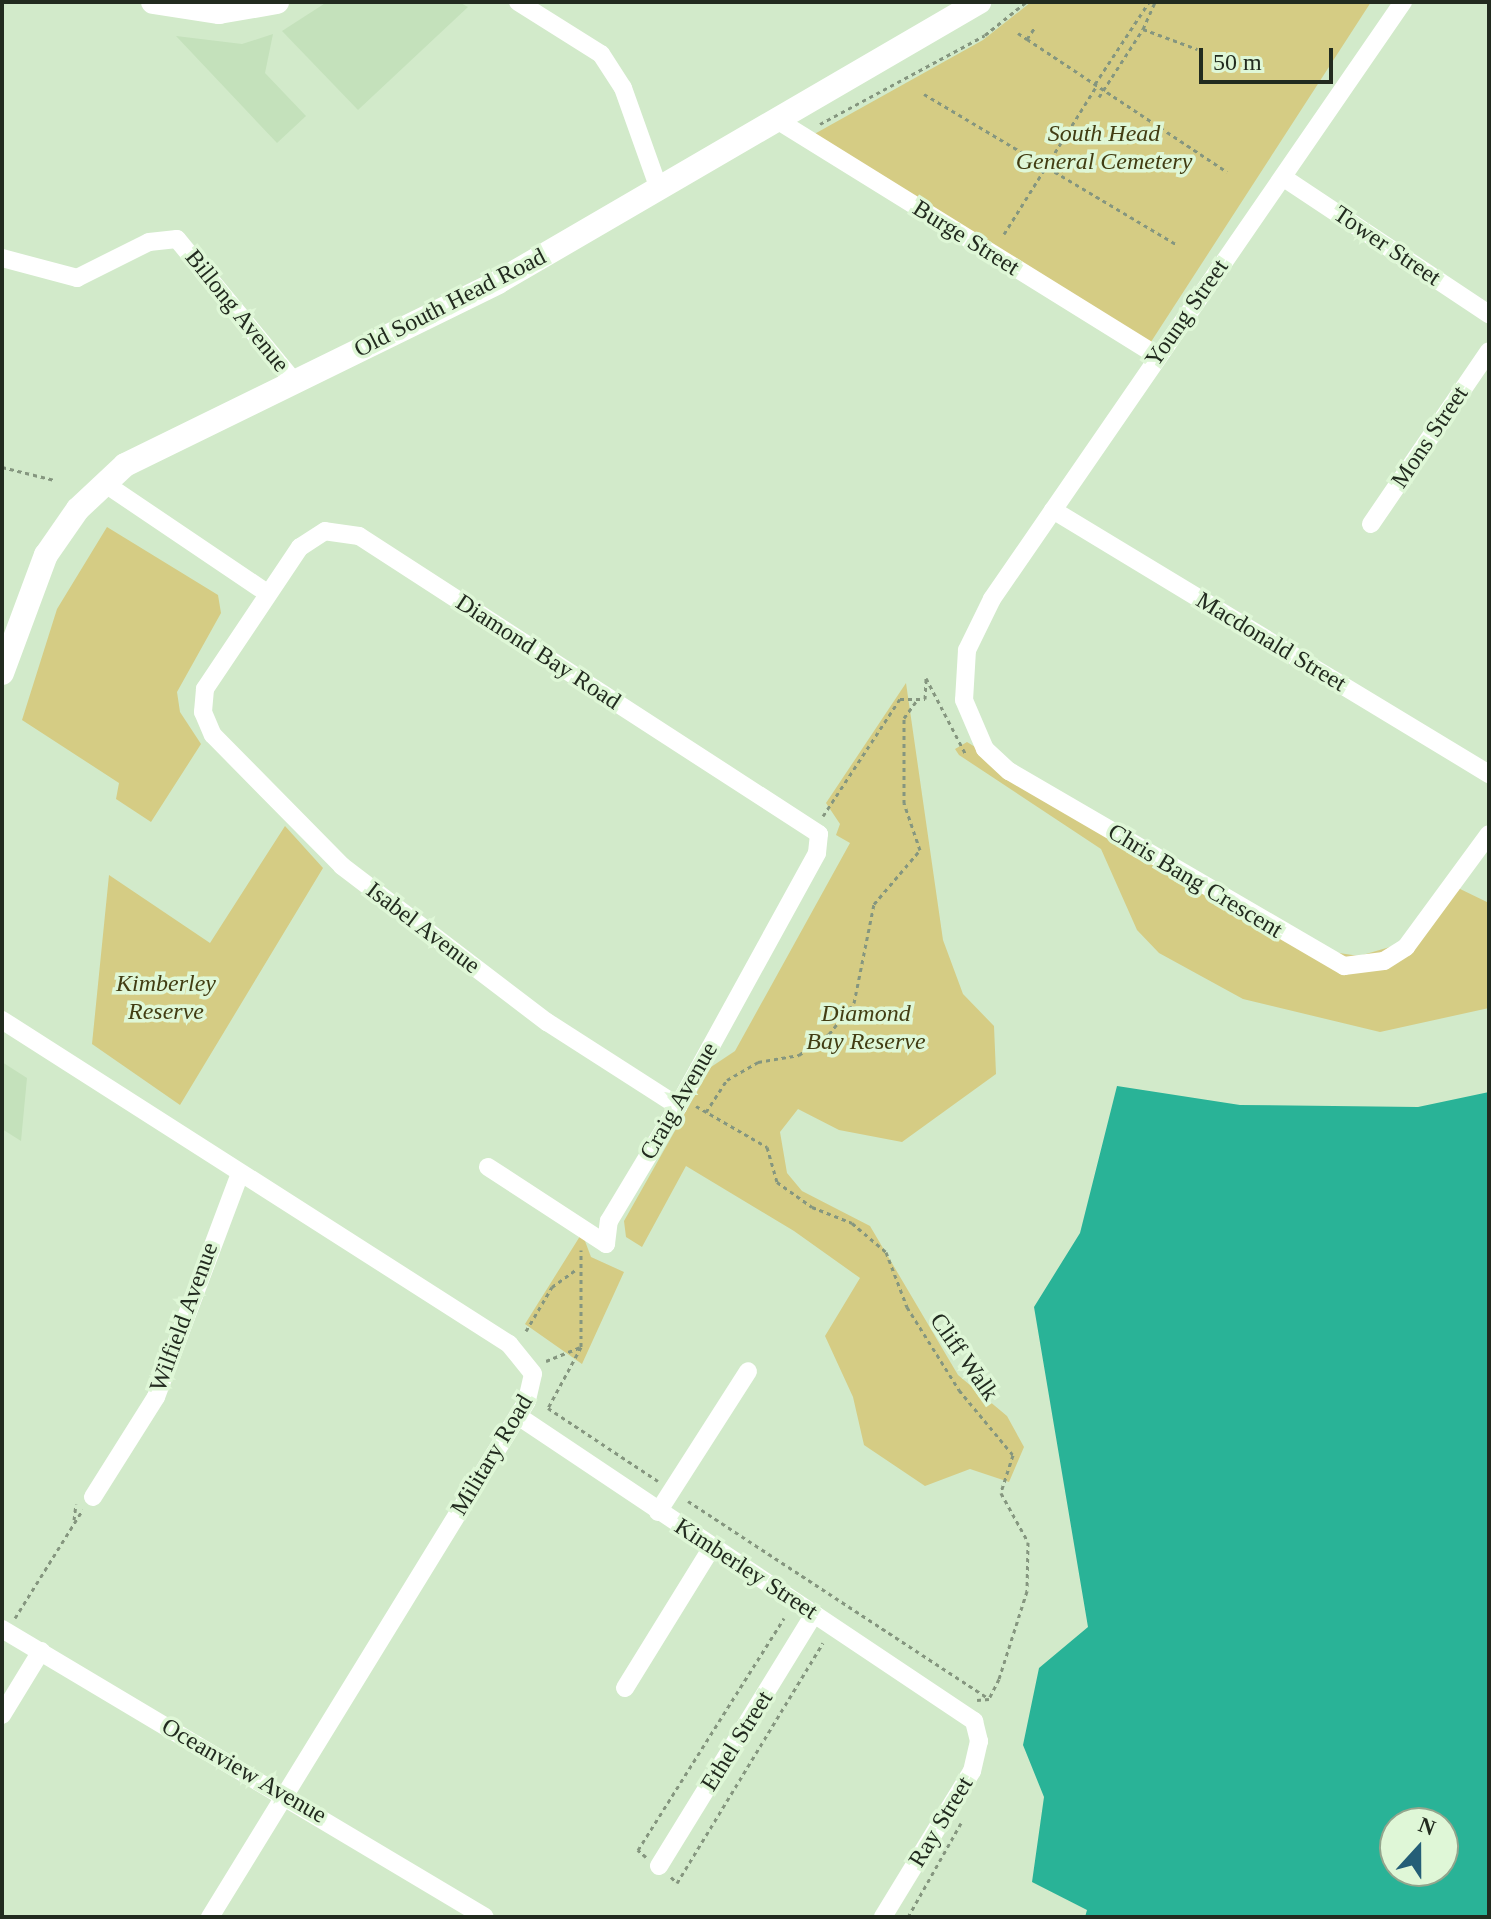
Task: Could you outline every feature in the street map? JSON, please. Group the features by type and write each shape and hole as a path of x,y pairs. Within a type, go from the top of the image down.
{"main road":[{"path":"153,2 219,12 276,2"},
{"name":"Old South Head Road","path":"2,673 46,555 104,483 152,448 498,282 979,2"}],"street":[{"path":"518,2 601,54 623,88 659,189"},
{"name":"Young Street","path":"976,626 1156,355 1284,178 1403,2"},
{"name":"Burge Street","path":"777,120 1156,355"},
{"name":"Tower Street","path":"1284,178 1489,314"},
{"name":"Billong Avenue","path":"2,258 77,278 149,242 177,239 293,380"},
{"name":"Mons Street","path":"1371,524 1489,351"},
{"path":"104,483 267,593"},
{"name":"Macdonald Street","path":"1053,510 1489,774"},
{"name":"Diamond Bay Road","path":"203,712 205,689 267,593 312,537 325,531 359,536 819,834"},
{"name":"Chris Bang Crescent","path":"976,626 964,700 985,749 1009,771 1318,956 1344,966 1384,961 1406,947 1489,834"},
{"name":"Isabel Avenue","path":"203,712 213,735 342,866 547,1022 680,1102"},
{"name":"Craig Avenue","path":"606,1244 609,1221 680,1102 817,853 819,834"},
{"name":"Military Road","path":"2,1020 528,1361 532,1390 518,1416 210,1917"},
{"path":"488,1167 606,1244"},
{"name":"Wilfield Avenue","path":"85,1495 156,1397 240,1173"},
{"path":"658,1512 748,1371"},
{"name":"Kimberley Street","path":"518,1416 658,1512 969,1715"},
{"path":"625,1688 712,1547"},
{"name":"Ethel Street","path":"659,1866 814,1614"},
{"name":"Oceanview Avenue","path":"4,1630 485,1917"},
{"path":"2,1715 41,1651"},
{"name":"Ray Street","path":"883,1917 972,1771 979,1741 969,1715"}],"path":[{"path":"811,129 985,35 1026,2"},
{"path":"1099,97 1149,2"},
{"path":"1004,234 1096,85 1155,2"},
{"path":"1139,26 1197,49"},
{"path":"1027,39 1035,27"},
{"path":"1018,33 1227,172"},
{"path":"924,94 1177,245"},
{"path":"2,467 54,480"},
{"path":"819,834 900,699 926,697 929,678 962,751 974,758"},
{"path":"706,1112 727,1080 758,1062 799,1055 829,1034 854,1003 874,904 920,850 904,803 904,718 918,699"},
{"name":"Cliff Walk","path":"680,1102 706,1112 767,1147 777,1182 812,1207 852,1223 886,1252 907,1307 959,1390 1013,1455 1001,1493 1028,1542 1027,1591 989,1699"},
{"path":"606,1244 583,1238 577,1269 581,1347 548,1408 668,1488"},
{"path":"526,1331 552,1287 577,1269"},
{"path":"528,1361 560,1361 581,1347"},
{"path":"74,1520 85,1495"},
{"path":"4,1630 74,1520 85,1495"},
{"path":"681,1496 989,1699 969,1715"}],"shaded area":[{"path":"327,2 459,2 468,7 358,110 282,31"},
{"path":"273,34 265,73 306,116 277,143 176,36 242,44"},
{"path":"2,1062 27,1078 21,1141 2,1129"}],"green space":[{"name":"South Head General Cemetery","path":"1031,2 1371,2 1149,345 809,137 983,40"},
{"path":"107,527 218,595 221,613 177,692 180,712 201,744 151,822 116,799 119,783 22,720 57,609"},
{"name":"Diamond Bay Reserve","path":"906,683 943,940 963,994 994,1026 996,1074 902,1142 839,1130 798,1109 780,1132 787,1173 802,1191 870,1226 958,1375 1007,1416 1024,1447 1009,1482 970,1469 925,1486 864,1445 853,1397 825,1336 860,1278 794,1231 686,1166 642,1247 626,1237 624,1221 711,1067 735,1051 850,843 836,835 840,824 826,803"},
{"path":"967,742 1306,948 1359,956 1407,942 1456,887 1489,903 1489,1008 1380,1032 1243,999 1159,953 1137,930 1101,849 959,755 955,749"},
{"name":"Kimberley Reserve","path":"285,826 323,868 180,1105 92,1044 109,875 210,943"},
{"path":"582,1233 591,1257 624,1272 582,1364 525,1324"}],"water":[{"path":"1117,1086 1240,1105 1418,1107 1489,1092 1489,1917 1085,1917 1087,1910 1032,1882 1044,1797 1023,1745 1039,1668 1088,1627 1034,1307 1080,1233"}]}
